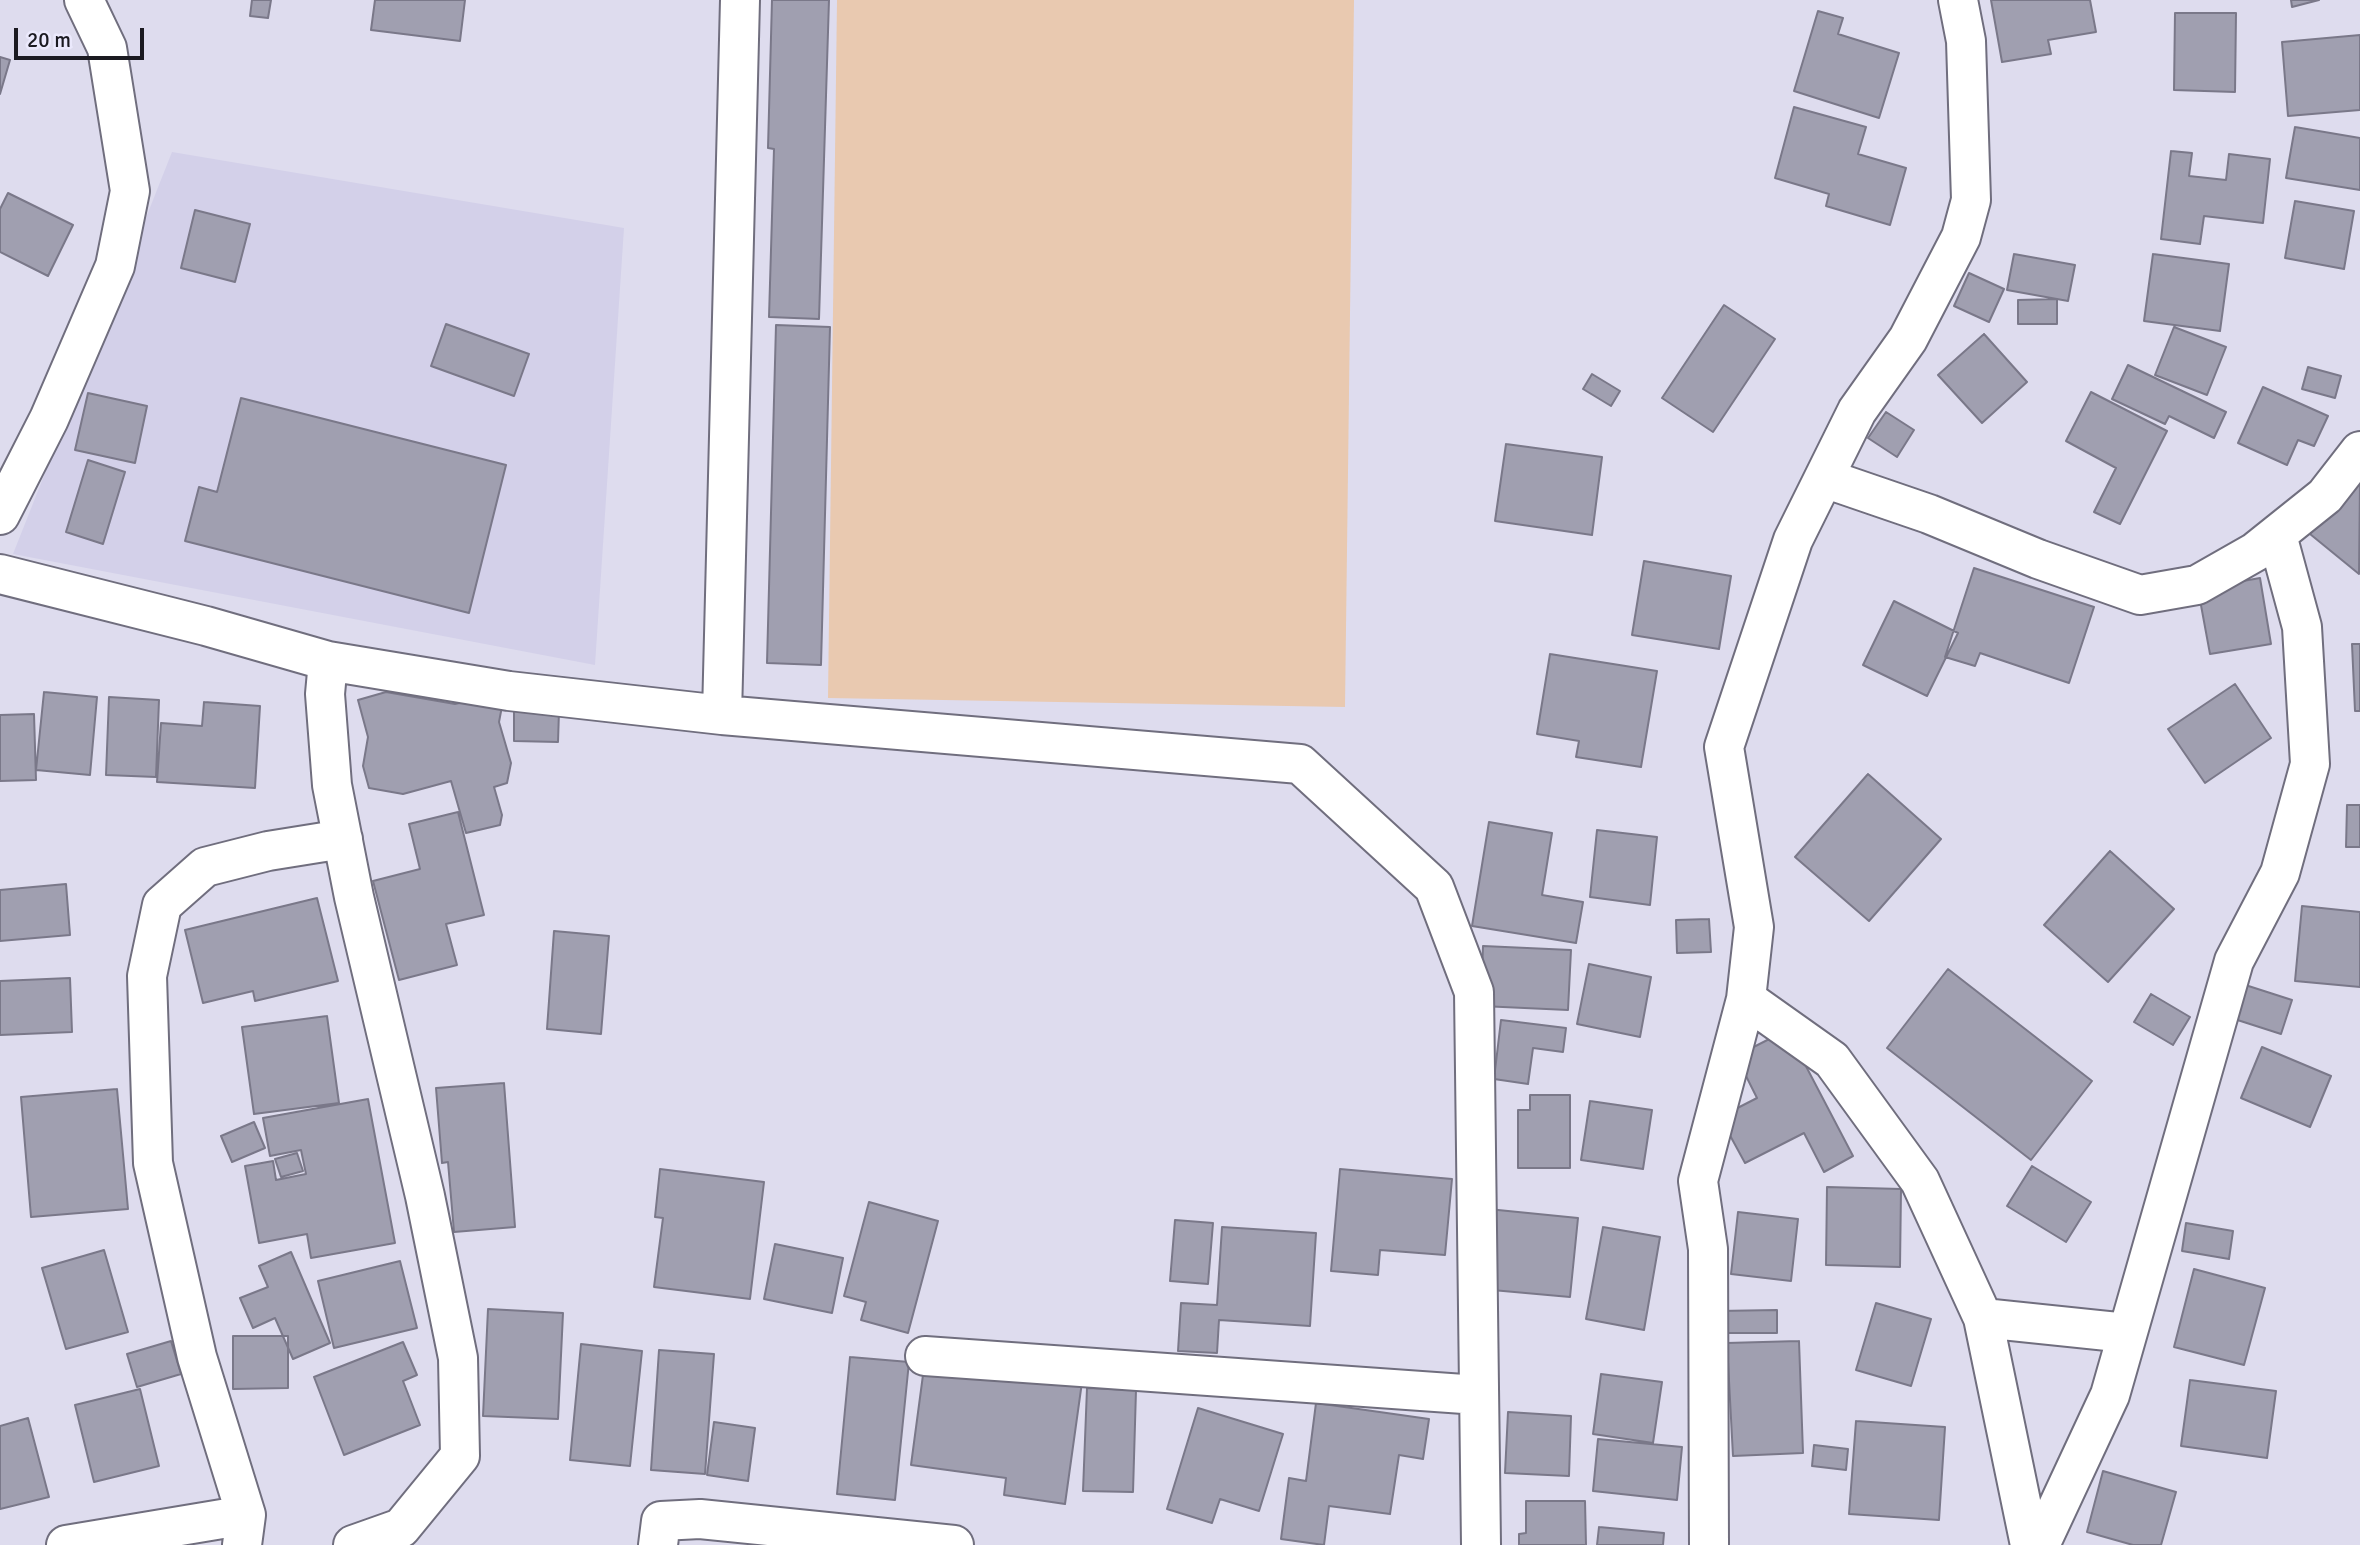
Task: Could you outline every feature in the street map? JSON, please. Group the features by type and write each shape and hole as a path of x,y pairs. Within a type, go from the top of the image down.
{"street":[{"path":"0,515 49,419 115,266 130,191 107,48 84,0"},
{"path":"722,715 740,0"},
{"path":"1709,1545 1708,1249 1698,1181 1746,999 1754,927 1724,747 1793,540 1857,411 1908,339 1961,237 1971,200 1966,41 1958,0"},
{"path":"1824,478 1929,514 2038,559 2140,594 2197,585 2255,552 2325,496 2360,451"},
{"path":"2040,1545 2110,1395 2234,961 2280,873 2310,764 2302,627 2277,535"},
{"path":"0,574 206,626 328,661 509,691 722,715 1300,764 1434,887 1474,992 1481,1545"},
{"path":"328,661 325,694 332,785 354,897 422,1184 458,1358 460,1456 401,1528 353,1545"},
{"path":"66,1545 246,1537 197,1357 153,1163 147,976 162,905 205,867 268,851 343,839"},
{"path":"1746,999 1832,1060 1920,1181 1983,1318 2030,1545"},
{"path":"1983,1318 2127,1333"},
{"path":"925,1356 1478,1395"},
{"path":"658,1545 661,1521 700,1519 954,1545"}],"shaded area":[{"path":"837,0 1354,0 1345,707 828,698"},
{"path":"172,152 624,228 595,665 13,554"}],"building":[{"path":"252,0 271,0 268,18 250,16"},
{"path":"375,0 465,0 460,41 371,30"},
{"path":"772,0 829,0 819,319 769,317 774,149 768,148"},
{"path":"1991,0 2090,0 2096,32 2048,40 2051,54 2002,62"},
{"path":"2291,0 2319,0 2292,7"},
{"path":"1818,11 1843,18 1838,34 1899,53 1879,118 1794,91"},
{"path":"2175,13 2236,13 2235,92 2174,90"},
{"path":"2360,35 2360,110 2288,116 2282,42"},
{"path":"0,57 10,60 0,94"},
{"path":"1794,107 1866,127 1858,154 1906,168 1890,225 1826,206 1829,194 1775,178"},
{"path":"2295,127 2360,138 2360,190 2286,178"},
{"path":"2171,151 2192,153 2189,176 2226,180 2229,154 2270,159 2263,223 2204,216 2200,244 2161,239"},
{"path":"8,193 73,225 48,276 0,252 0,209"},
{"path":"2295,201 2354,211 2344,269 2285,258"},
{"path":"195,210 250,224 235,282 181,268"},
{"path":"2014,254 2075,265 2068,301 2007,290"},
{"path":"2153,254 2229,264 2220,331 2144,321"},
{"path":"1969,273 2004,289 1989,322 1954,306"},
{"path":"2057,299 2057,324 2018,324 2018,300"},
{"path":"1724,305 1775,339 1713,432 1662,398"},
{"path":"446,324 529,354 514,396 431,366"},
{"path":"776,325 830,327 821,665 767,663"},
{"path":"2174,327 2226,347 2207,395 2155,375"},
{"path":"1984,334 2027,382 1982,423 1938,375"},
{"path":"2128,365 2226,412 2214,438 2169,416 2165,424 2112,399"},
{"path":"2308,367 2341,376 2335,398 2302,389"},
{"path":"1592,374 1620,391 1611,406 1583,389"},
{"path":"2263,387 2328,416 2314,446 2298,440 2287,465 2238,443"},
{"path":"2091,392 2167,431 2120,524 2094,512 2116,468 2066,441"},
{"path":"88,393 147,406 135,463 75,450"},
{"path":"241,398 506,465 469,613 185,541 199,487 217,492"},
{"path":"1886,412 1914,430 1897,457 1868,438"},
{"path":"1506,444 1602,457 1592,535 1495,521"},
{"path":"88,460 125,472 103,544 66,532"},
{"path":"2354,479 2360,483 2359,574 2310,534"},
{"path":"1644,561 1731,576 1719,649 1632,635"},
{"path":"1974,568 2094,607 2069,683 1980,653 1975,666 1945,657"},
{"path":"2260,578 2271,644 2210,654 2198,589"},
{"path":"1894,601 1958,633 1927,696 1863,665"},
{"path":"2352,644 2360,644 2360,711 2355,711"},
{"path":"1550,654 1657,671 1641,767 1576,757 1579,741 1537,734"},
{"path":"2235,684 2271,738 2205,783 2168,729"},
{"path":"44,692 97,697 90,775 36,770"},
{"path":"386,692 455,704 481,698 503,701 499,722 511,763 507,783 494,787 502,815 500,825 466,833 451,781 403,794 369,788 363,766 368,737 358,700"},
{"path":"109,697 159,700 156,777 106,775"},
{"path":"204,702 260,706 255,788 157,782 161,723 202,726"},
{"path":"514,710 559,711 558,742 514,741"},
{"path":"34,714 36,780 0,781 0,715"},
{"path":"1868,774 1941,839 1869,921 1795,857"},
{"path":"2347,805 2360,805 2360,847 2346,847"},
{"path":"458,812 484,915 446,924 457,965 399,980 373,881 420,869 409,824"},
{"path":"1489,822 1552,833 1542,895 1583,902 1576,943 1472,926"},
{"path":"1597,830 1657,837 1650,905 1590,897"},
{"path":"2110,851 2174,909 2108,982 2044,925"},
{"path":"66,884 70,935 0,941 0,890"},
{"path":"317,898 338,981 255,1001 253,991 203,1003 185,930"},
{"path":"2302,906 2360,912 2360,987 2295,981"},
{"path":"1709,919 1711,952 1677,953 1676,920"},
{"path":"554,931 609,936 601,1034 547,1029"},
{"path":"1483,946 1571,950 1568,1010 1481,1006"},
{"path":"1589,964 1651,977 1640,1037 1577,1024"},
{"path":"1948,969 2092,1081 2031,1160 1887,1048"},
{"path":"70,978 72,1032 0,1035 0,981"},
{"path":"2236,982 2292,1000 2281,1034 2225,1016"},
{"path":"2151,994 2190,1017 2173,1045 2134,1022"},
{"path":"327,1016 339,1103 254,1114 242,1027"},
{"path":"1501,1020 1566,1028 1563,1052 1533,1048 1528,1084 1494,1079"},
{"path":"1787,1030 1853,1156 1824,1172 1804,1133 1745,1163 1720,1117 1757,1098 1736,1056"},
{"path":"2262,1047 2331,1076 2310,1127 2241,1098"},
{"path":"504,1083 515,1227 454,1232 448,1162 442,1163 436,1088"},
{"path":"117,1089 128,1209 31,1217 21,1097"},
{"path":"1530,1095 1570,1095 1570,1168 1518,1168 1518,1110 1530,1110"},
{"path":"368,1099 395,1243 311,1258 307,1234 259,1243 245,1166 273,1161 276,1180 306,1174 301,1150 270,1156 263,1118"},
{"path":"1590,1101 1652,1110 1643,1169 1581,1160"},
{"path":"254,1122 265,1148 232,1162 221,1136"},
{"path":"297,1153 303,1171 281,1177 275,1159"},
{"path":"2032,1166 2091,1202 2066,1242 2007,1206"},
{"path":"660,1169 764,1182 750,1299 654,1287 663,1218 655,1217"},
{"path":"1340,1169 1452,1179 1445,1255 1380,1250 1378,1275 1331,1271"},
{"path":"1827,1187 1901,1189 1900,1267 1826,1265"},
{"path":"869,1202 938,1221 908,1333 861,1320 866,1302 844,1296"},
{"path":"1488,1209 1578,1218 1570,1297 1481,1289"},
{"path":"1738,1212 1798,1219 1791,1281 1731,1274"},
{"path":"1175,1220 1213,1223 1208,1284 1170,1281"},
{"path":"2186,1223 2233,1231 2229,1259 2182,1251"},
{"path":"1222,1227 1316,1233 1310,1326 1219,1320 1217,1353 1178,1351 1181,1303 1217,1305"},
{"path":"1603,1227 1660,1237 1644,1330 1586,1319"},
{"path":"775,1244 843,1258 832,1313 764,1299"},
{"path":"104,1250 128,1332 66,1349 42,1268"},
{"path":"291,1252 330,1343 293,1359 275,1318 253,1328 240,1298 268,1287 259,1266"},
{"path":"400,1261 417,1328 334,1348 318,1281"},
{"path":"2194,1269 2265,1288 2244,1365 2174,1347"},
{"path":"1876,1303 1931,1319 1911,1386 1856,1370"},
{"path":"488,1309 563,1313 558,1419 483,1416"},
{"path":"1777,1310 1777,1333 1718,1333 1718,1311"},
{"path":"233,1336 288,1336 288,1388 233,1389"},
{"path":"171,1341 181,1374 137,1387 127,1354"},
{"path":"1799,1341 1803,1453 1733,1456 1727,1343"},
{"path":"403,1342 417,1375 403,1381 420,1425 344,1455 314,1377"},
{"path":"581,1344 642,1351 630,1466 570,1460"},
{"path":"659,1350 714,1354 705,1474 651,1470"},
{"path":"850,1357 909,1362 895,1500 837,1494"},
{"path":"925,1360 1082,1382 1065,1504 1004,1495 1006,1478 911,1465"},
{"path":"1601,1374 1662,1382 1653,1443 1593,1434"},
{"path":"2190,1380 2276,1391 2267,1458 2181,1446"},
{"path":"1087,1388 1136,1390 1133,1492 1083,1491"},
{"path":"140,1389 159,1466 94,1482 75,1405"},
{"path":"1316,1403 1429,1419 1423,1459 1399,1455 1390,1514 1329,1506 1324,1545 1281,1539 1289,1478 1306,1481"},
{"path":"1198,1408 1283,1434 1259,1511 1220,1499 1212,1523 1167,1509"},
{"path":"1508,1412 1571,1416 1569,1476 1505,1473"},
{"path":"28,1418 49,1497 0,1509 0,1426"},
{"path":"1856,1421 1945,1427 1939,1520 1849,1514"},
{"path":"714,1422 755,1428 748,1481 707,1475"},
{"path":"1598,1439 1682,1447 1677,1500 1593,1491"},
{"path":"1814,1445 1848,1449 1846,1470 1812,1466"},
{"path":"2103,1471 2176,1492 2161,1545 2133,1545 2087,1532"},
{"path":"1526,1501 1585,1501 1586,1545 1519,1545 1519,1534 1526,1533"},
{"path":"1599,1527 1664,1533 1663,1545 1597,1545"}]}
